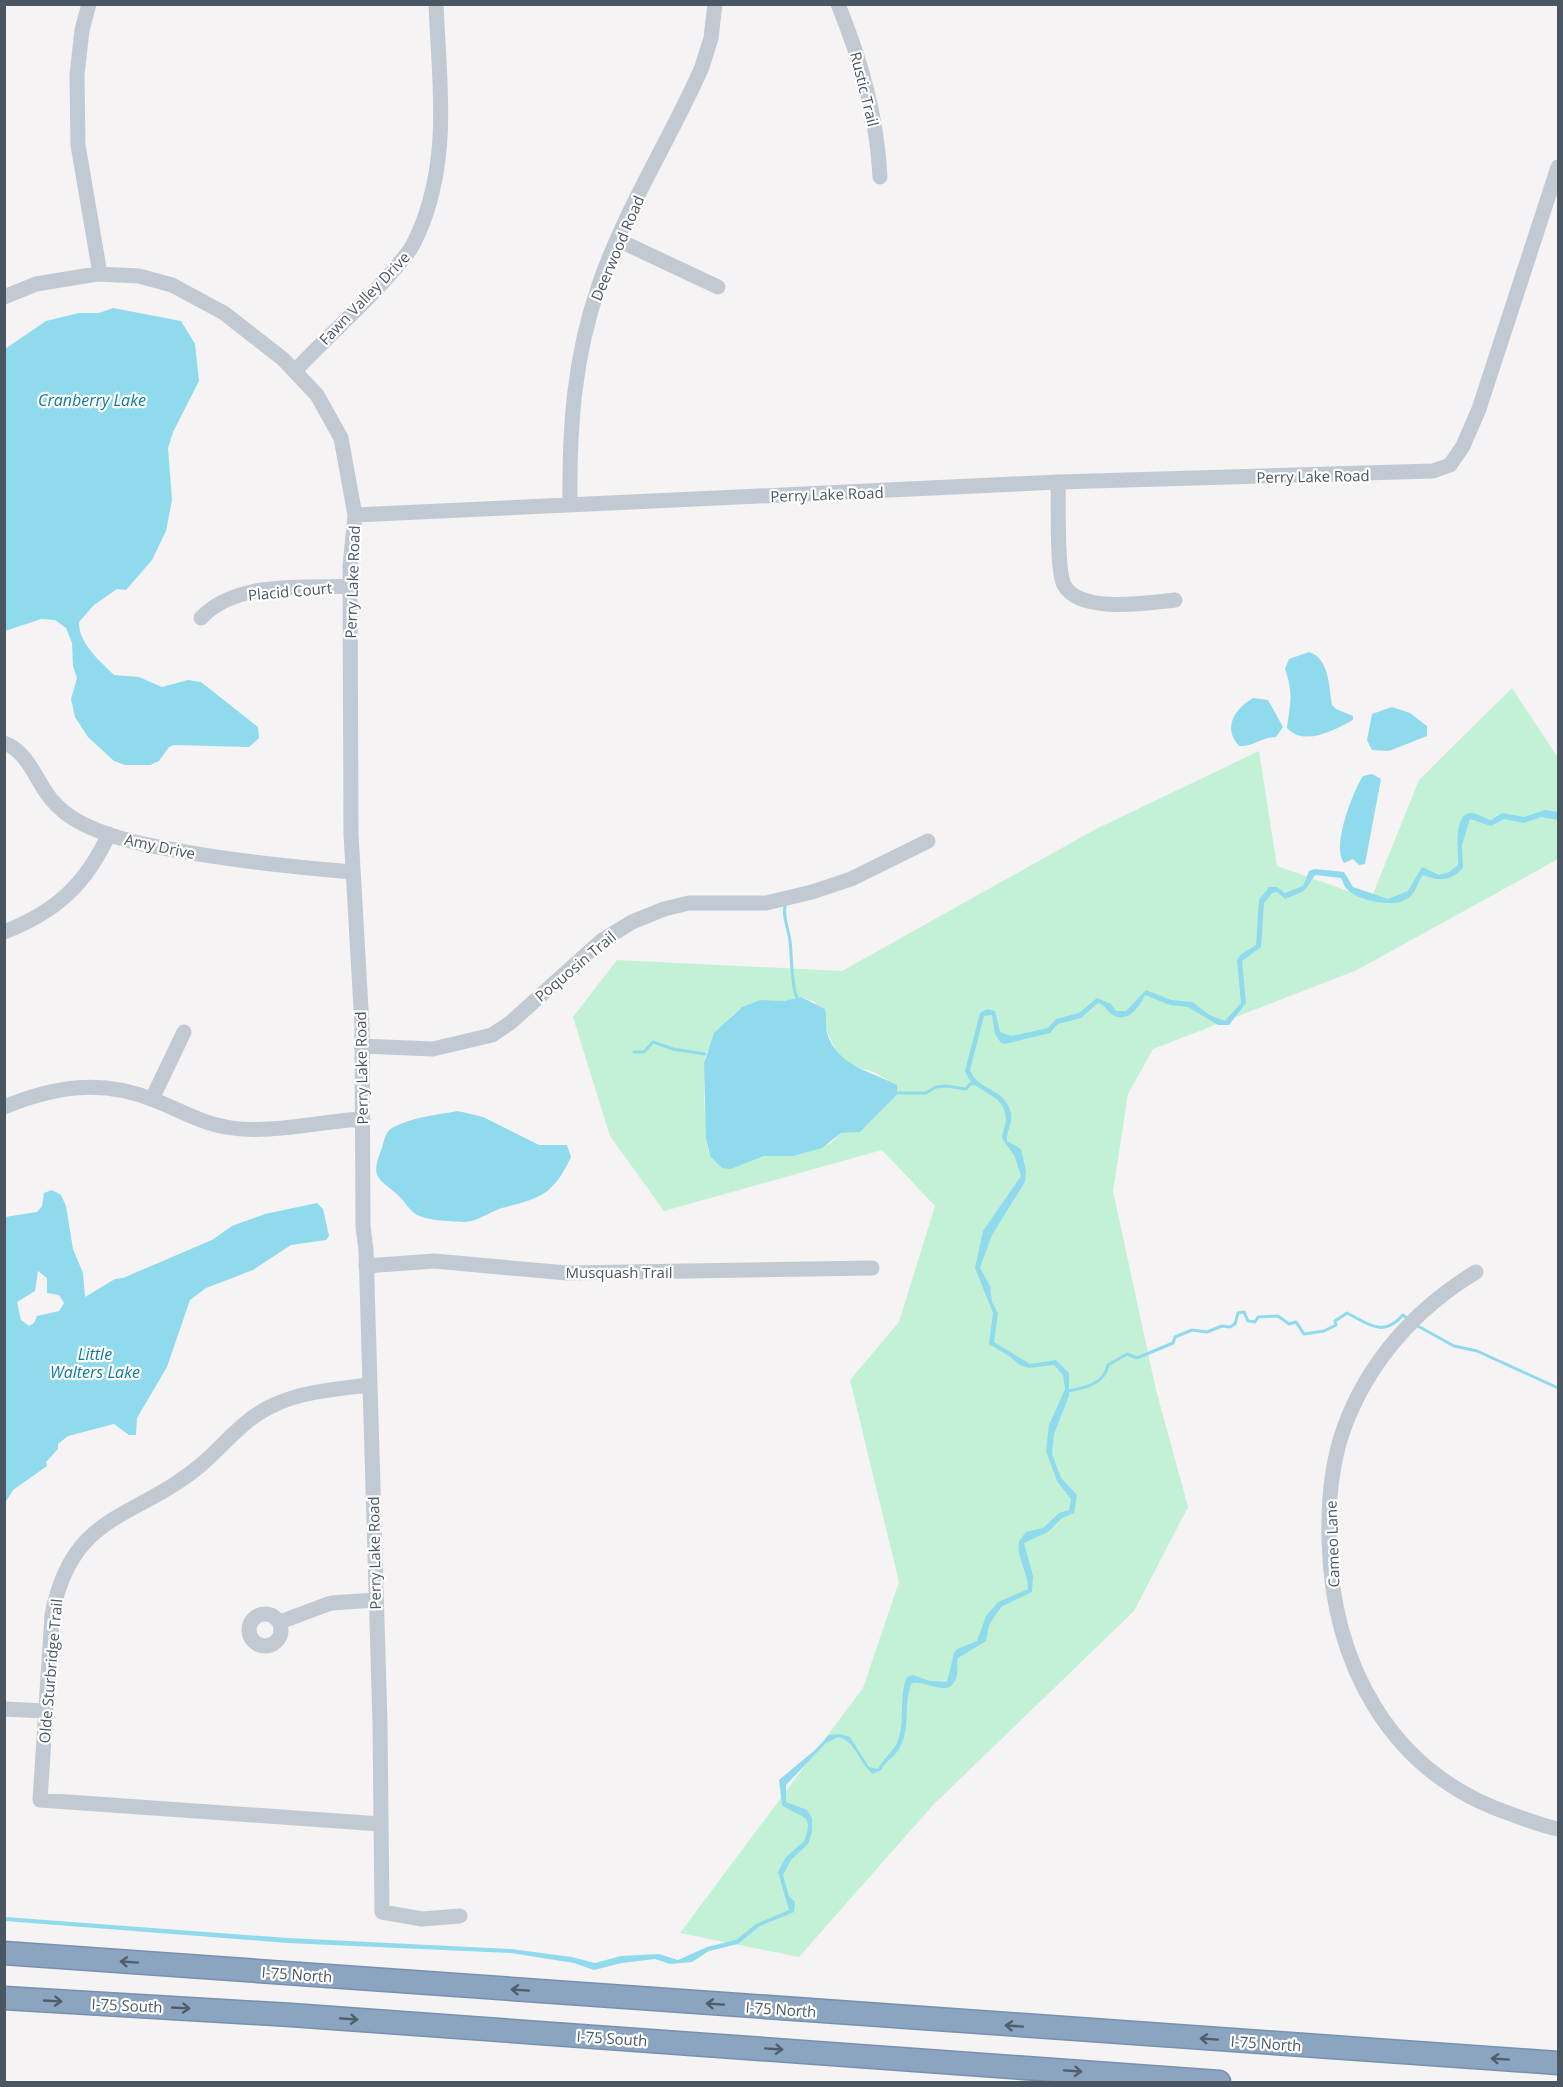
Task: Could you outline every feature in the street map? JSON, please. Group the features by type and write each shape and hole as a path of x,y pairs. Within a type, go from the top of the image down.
{"highway":[{"name":"I-75 North","path":"4,1953 1558,2063"},
{"name":"I-75 South","path":"4,1998 291,2015 1219,2082"}],"street":[{"path":"89,4 79,49 78,136 83,184 95,232 100,274"},
{"name":"Fawn Valley Drive","path":"295,371 406,256 427,210 437,180 441,138 436,4"},
{"name":"Deerwood Road","path":"570,504 569,440 574,381 591,310 618,240 702,67 711,38 715,4"},
{"name":"Rustic Trail","path":"838,4 857,53 870,98 879,149 880,177"},
{"name":"Perry Lake Road","path":"460,1916 422,1919 382,1912 380,1723 363,1227 362,1046 353,872 350,586 355,515 1058,482 1403,474 1433,471 1450,465 1463,446 1479,409 1558,167"},
{"path":"618,240 718,286"},
{"path":"4,297 36,284 100,274 139,276 172,285 201,299 252,334 295,371 317,394 341,438 355,515"},
{"path":"1058,482 1060,563 1064,585 1078,598 1099,603 1125,604 1175,600"},
{"name":"Placid Court","path":"201,618 212,607 227,598 257,591 350,586"},
{"name":"Amy Drive","path":"4,743 13,746 26,760 50,798 67,814 82,824 109,834 216,858 353,872"},
{"path":"4,932 56,904 71,892 92,868 109,834"},
{"name":"Poquosin Trail","path":"362,1046 433,1049 492,1035 510,1023 601,941 632,922 664,909 689,903 766,903 812,892 851,879 928,841"},
{"path":"152,1099 184,1032"},
{"path":"4,1107 40,1094 78,1086 117,1088 152,1099 203,1120 240,1129 363,1119"},
{"name":"Musquash Trail","path":"366,1266 434,1261 567,1273 872,1268"},
{"name":"Cameo Lane","path":"1476,1272 1450,1287 1406,1326 1361,1389 1344,1428 1331,1477 1330,1576 1353,1667 1382,1721 1423,1766 1479,1803 1558,1829"},
{"name":"Olde Sturbridge Trail","path":"369,1385 322,1391 274,1404 237,1428 202,1464 182,1479 106,1522 71,1559 57,1590 52,1615 40,1800 380,1824"},
{"path":"280,1622 331,1603 375,1600"},
{"path":"4,1709 45,1711"}],"green space":[{"path":"1512,688 1558,758 1558,859 1357,970 1153,1049 1128,1094 1113,1191 1156,1390 1188,1507 1134,1611 933,1805 799,1957 680,1933 863,1688 899,1582 850,1380 899,1322 935,1206 882,1150 664,1211 610,1136 573,1017 617,960 842,971 1096,829 1259,751 1277,866 1371,899 1419,780","holes":["801,997 815,1002 840,1056 853,1067 874,1072 896,1085 897,1095 860,1132 841,1133 830,1144 793,1156 764,1156 731,1169 710,1156 708,1151 704,1100 705,1054 732,1015 742,1007 760,1000 784,1001"]}],"water":[{"name":"Cranberry Lake","path":"113,308 181,321 195,344 199,381 173,432 168,448 172,500 166,531 152,560 126,590 117,589 94,605 79,622 82,637 91,652 114,675 139,677 162,687 188,680 201,682 258,727 259,738 249,747 174,745 169,747 159,761 150,765 125,765 114,761 88,737 75,717 71,699 77,678 73,666 72,643 66,628 55,620 41,619 5,631 5,349 46,321 79,313 99,313"},
{"path":"1309,652 1316,655 1324,666 1329,681 1332,705 1353,716 1353,720 1320,735 1302,736 1294,734 1287,728 1290,693 1285,669 1289,659"},
{"path":"1253,698 1268,700 1283,727 1276,737 1239,746 1231,732 1231,725 1236,713"},
{"path":"1392,707 1410,713 1427,726 1427,736 1389,751 1372,750 1367,740 1372,714"},
{"path":"1372,774 1381,779 1365,864 1359,865 1353,859 1344,863 1340,845 1345,820 1363,776"},
{"path":"1545,810 1558,812 1558,820 1541,817 1524,823 1504,819 1491,826 1470,819 1462,845 1463,868 1454,876 1444,879 1423,875 1412,894 1401,902 1385,903 1368,900 1348,890 1341,878 1315,875 1306,888 1297,894 1285,899 1277,892 1272,893 1264,903 1261,947 1242,961 1246,1003 1229,1025 1218,1025 1188,1007 1170,1005 1145,995 1137,1009 1128,1016 1113,1015 1098,1003 1081,1018 1058,1024 1050,1033 1005,1044 1001,1043 995,1034 992,1015 984,1016 970,1070 979,1082 997,1093 1008,1104 1011,1117 1007,1141 1021,1149 1026,1171 1025,1182 992,1235 980,1268 990,1286 992,1302 998,1313 994,1342 1030,1364 1056,1360 1069,1373 1069,1396 1054,1434 1052,1454 1061,1478 1077,1495 1074,1513 1062,1518 1048,1532 1024,1543 1033,1576 1032,1592 1001,1607 989,1625 986,1641 958,1658 957,1676 951,1686 940,1688 921,1683 911,1684 904,1738 897,1752 881,1770 873,1774 849,1743 838,1737 826,1743 786,1785 786,1802 807,1810 812,1818 812,1832 808,1844 791,1860 783,1875 789,1896 795,1902 794,1912 760,1926 738,1944 709,1951 692,1962 670,1964 655,1959 622,1963 594,1970 574,1963 511,1953 288,1943 5,1921 5,1917 288,1938 511,1949 572,1957 595,1963 621,1956 659,1954 678,1960 707,1947 736,1940 756,1924 789,1910 778,1872 786,1857 804,1841 808,1825 804,1817 782,1805 779,1780 829,1735 840,1734 850,1737 869,1767 878,1769 896,1746 900,1735 903,1693 907,1677 913,1675 930,1681 947,1682 957,1649 977,1641 986,1616 998,1602 1028,1589 1019,1553 1019,1541 1026,1532 1043,1528 1059,1513 1069,1510 1071,1499 1057,1481 1046,1451 1049,1425 1065,1389 1063,1375 1054,1365 1029,1368 1020,1365 989,1344 993,1313 975,1268 983,1231 1021,1176 1015,1157 1002,1138 1006,1122 1005,1111 1001,1103 975,1085 965,1071 980,1013 987,1009 995,1011 1000,1032 1011,1036 1048,1028 1056,1019 1079,1013 1097,998 1111,1004 1116,1011 1126,1011 1146,990 1171,1000 1193,1002 1209,1015 1225,1021 1241,1003 1237,960 1240,955 1256,945 1259,900 1269,887 1277,887 1285,893 1303,886 1309,871 1315,869 1344,872 1353,887 1388,899 1408,891 1422,867 1439,875 1449,872 1458,865 1459,826 1466,815 1477,814 1491,820 1502,813 1524,817"},
{"path":"801,997 825,1009 827,1033 838,1053 856,1066 897,1085 897,1095 860,1132 841,1133 822,1148 793,1156 764,1156 731,1169 722,1168 710,1156 706,1138 704,1063 714,1033 742,1007 760,1000 784,1001"},
{"path":"458,1111 483,1117 539,1145 567,1145 571,1157 552,1187 527,1201 502,1208 469,1222 419,1216 378,1176 376,1165 385,1137 392,1128 408,1121"},
{"name":"Little Walters Lake","path":"52,1190 61,1195 66,1206 73,1249 83,1273 85,1297 115,1279 123,1278 212,1240 232,1226 265,1214 317,1203 323,1209 329,1236 326,1240 291,1245 253,1270 206,1288 190,1300 167,1367 137,1418 136,1435 129,1435 114,1424 68,1436 58,1444 58,1449 46,1462 47,1466 13,1490 5,1503 5,1217 37,1212 42,1206 44,1193","holes":["38,1271 47,1278 47,1293 59,1295 64,1303 59,1311 37,1316 34,1323 29,1326 21,1320 17,1302 35,1291"]}],"waterway":[{"path":"786,904 785,917 797,997"},
{"path":"634,1052 644,1052 653,1042 673,1049 705,1054"},
{"path":"898,1093 926,1093 936,1087 946,1086 966,1089 971,1083 974,1084"},
{"path":"1068,1391 1098,1381 1103,1377 1108,1365 1127,1354 1137,1358 1173,1343 1175,1337 1192,1330 1207,1332 1222,1326 1230,1327 1235,1324 1238,1313 1244,1312 1248,1321 1255,1322 1258,1317 1278,1316 1289,1324 1296,1322 1304,1334 1324,1331 1336,1325 1335,1321 1347,1313 1376,1327 1389,1326 1403,1315 1408,1319"},
{"path":"1416,1325 1454,1346 1477,1351 1558,1388"}]}
